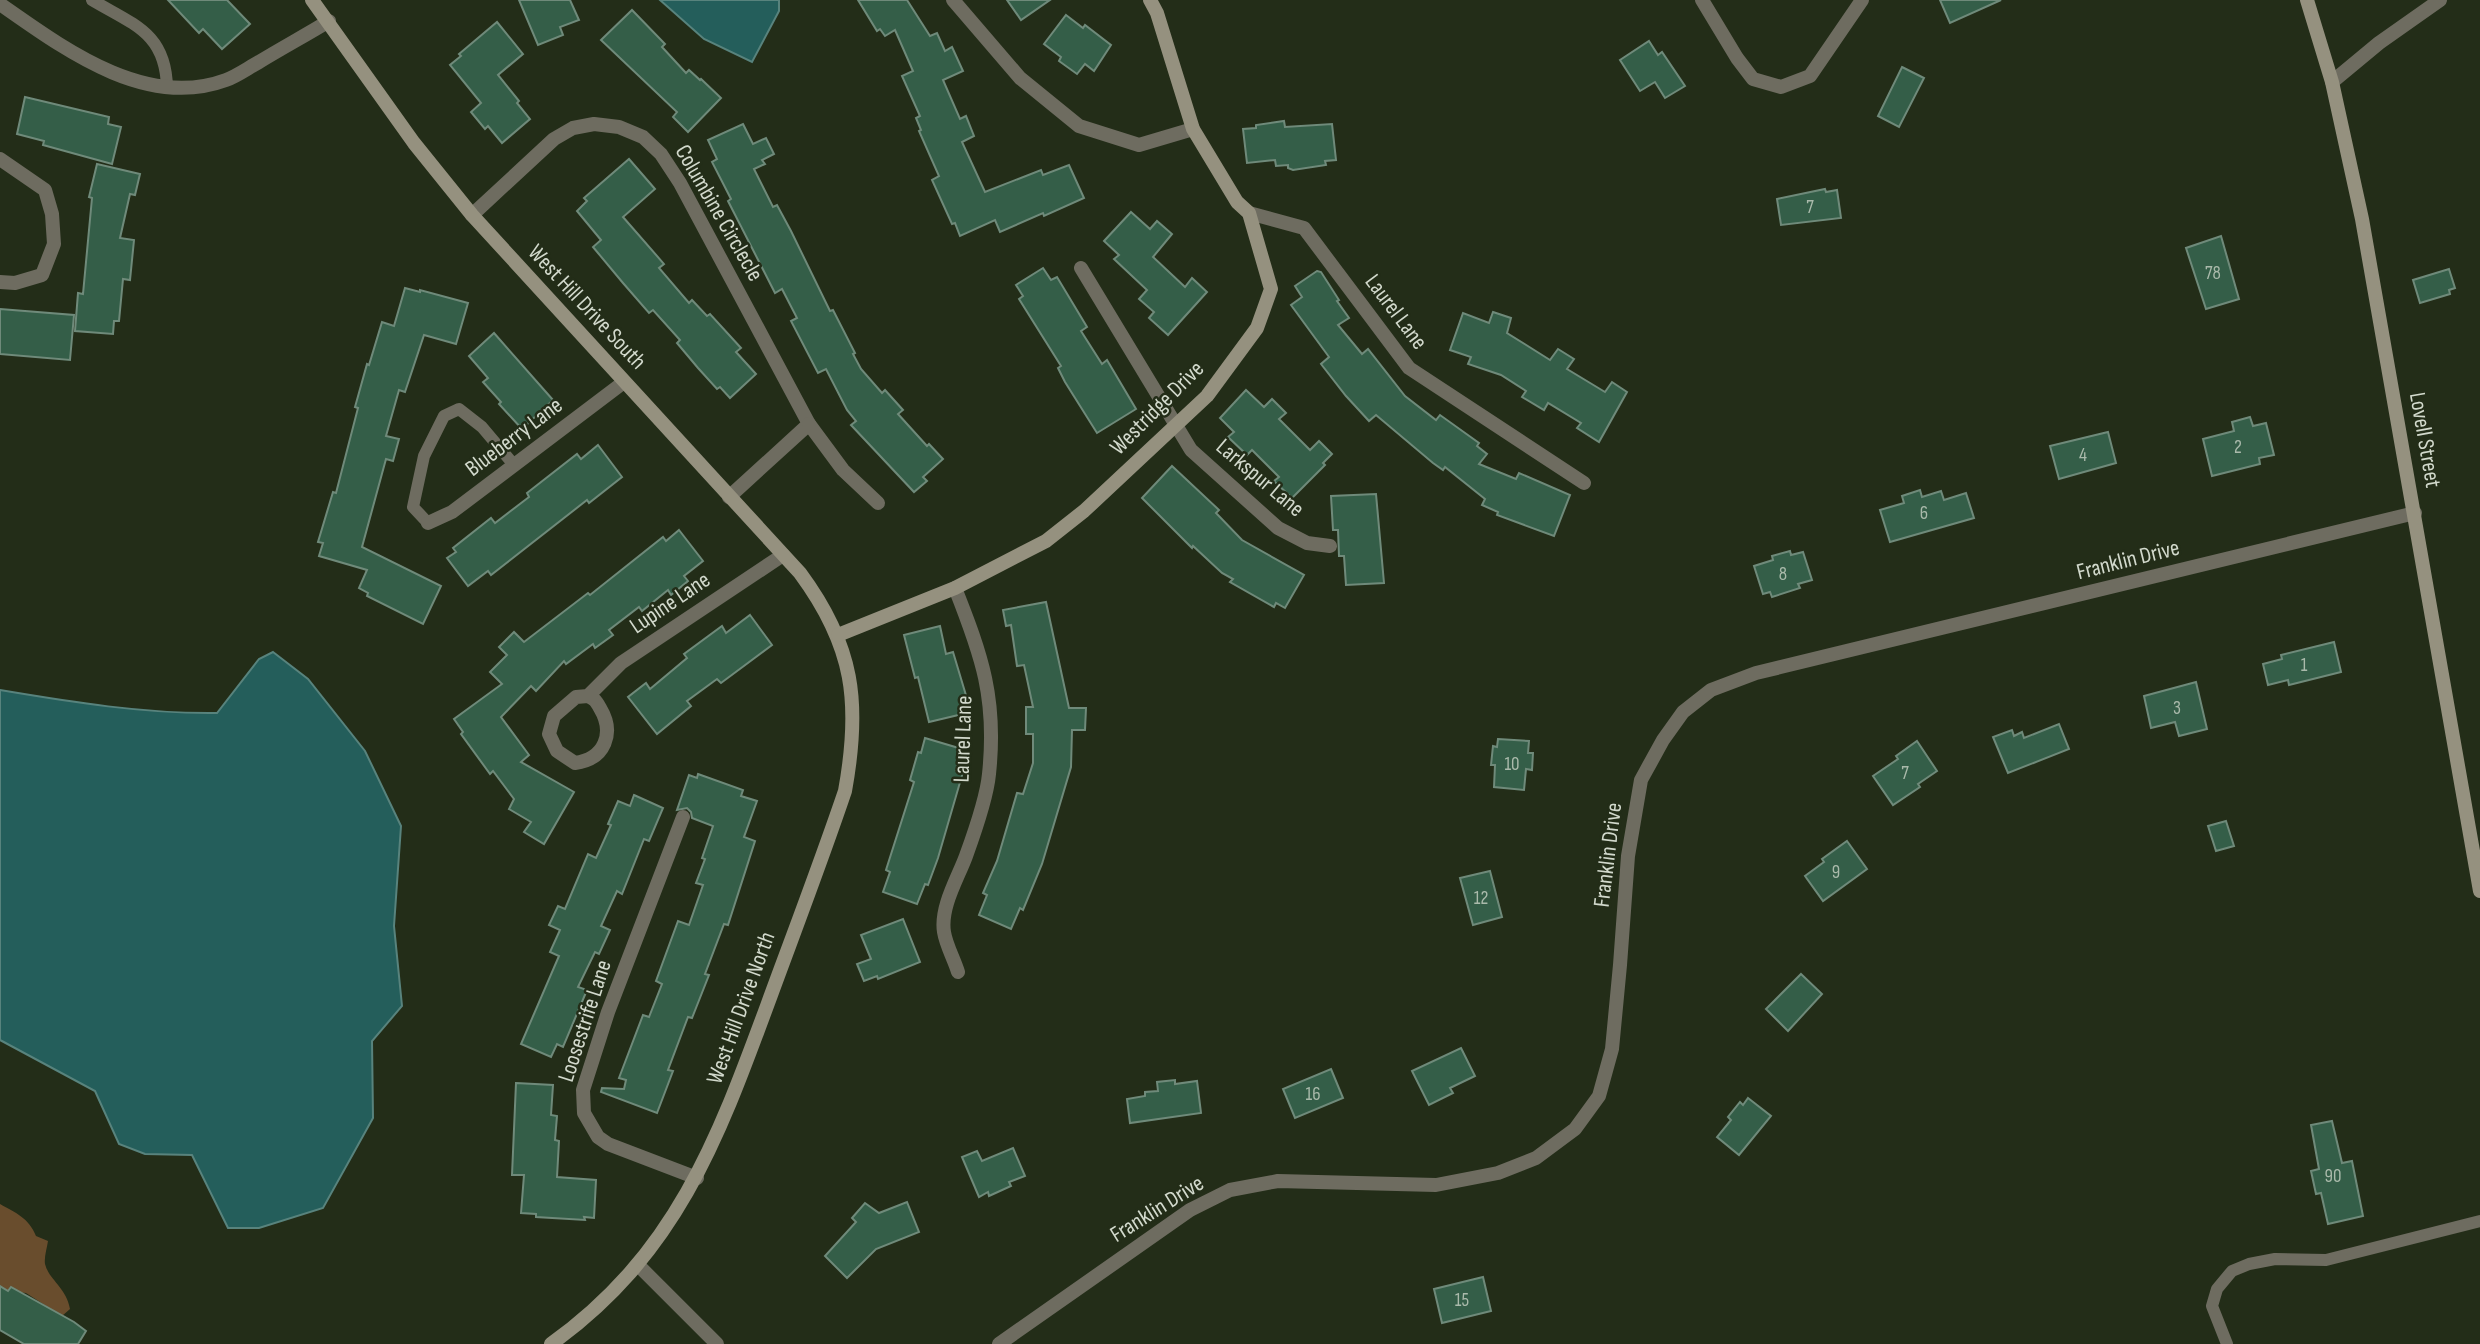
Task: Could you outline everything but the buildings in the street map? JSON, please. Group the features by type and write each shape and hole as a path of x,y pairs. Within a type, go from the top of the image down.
{"street":[{"name":"West Hill Drive South","path":"312,0 414,143 472,215 783,555 812,590 838,635"},
{"path":"953,0 1020,78 1079,126 1139,145 1194,129"},
{"name":"Westridge Drive","path":"838,635 955,588 1045,541 1084,511 1207,396 1256,328 1271,289 1249,213 1237,202 1194,129 1157,13 1150,0"},
{"path":"1702,0 1753,79 1782,86 1810,76 1862,0"},
{"name":"Lovell Street","path":"2307,0 2332,82 2362,219 2480,891"},
{"path":"2332,82 2379,43 2440,0"},
{"path":"0,4 57,43 114,73 166,88 205,86 228,80 329,21"},
{"name":"Columbine Circlecle","path":"472,215 554,139 573,128 594,124 618,127 643,137 661,154 680,183 809,424 843,470 878,503"},
{"path":"0,159 45,190 54,244 42,275 15,283 0,282"},
{"name":"Laurel Lane","path":"1249,213 1304,228 1409,368 1584,483"},
{"name":"Larkspur Lane","path":"1081,268 1191,450 1278,528 1307,542 1330,546"},
{"name":"Blueberry Lane","path":"428,523 444,517 624,382"},
{"path":"729,497 809,424"},
{"name":"Franklin Drive","path":"999,1344 1190,1210 1230,1190 1278,1181 1436,1185 1498,1173 1536,1158 1575,1129 1599,1096 1612,1049 1628,856 1641,780 1663,740 1683,712 1711,690 1756,673 2415,513"},
{"name":"Lupine Lane","path":"588,696 594,699 606,718 608,735 598,754 587,761 575,763 557,751 549,734 554,716 576,697 588,696 621,663 783,555"},
{"name":"Laurel Lane","path":"955,588 976,642 987,680 991,707 989,776 968,852 946,909 944,931 958,972"},
{"name":"West Hill Drive North","path":"551,1344 587,1315 638,1265 665,1230 697,1178 723,1123 845,791 853,749 854,712 849,672 838,635"},
{"name":"Loosestrife Lane","path":"683,817 608,1012 583,1090 584,1113 598,1137 608,1144 697,1178"},
{"path":"638,1265 717,1344"}],"lane":[{"path":"92,0 148,34 159,48 166,69 166,88"},
{"path":"428,523 413,507 424,456 444,416 459,409 482,426 514,465"},
{"path":"2227,1344 2212,1306 2217,1289 2232,1271 2275,1258 2326,1260 2480,1220"}],"shaded area":[{"path":"0,1204 26,1220 36,1236 48,1241 45,1264 65,1295 70,1309 62,1316 26,1293 0,1290"}],"water":[{"path":"660,0 779,0 779,11 752,62 704,39"},
{"path":"273,652 308,679 365,751 401,826 394,926 402,1006 372,1041 373,1118 323,1208 259,1228 228,1228 192,1155 145,1154 119,1144 95,1091 0,1040 0,690 135,709 217,713 259,659"}]}
